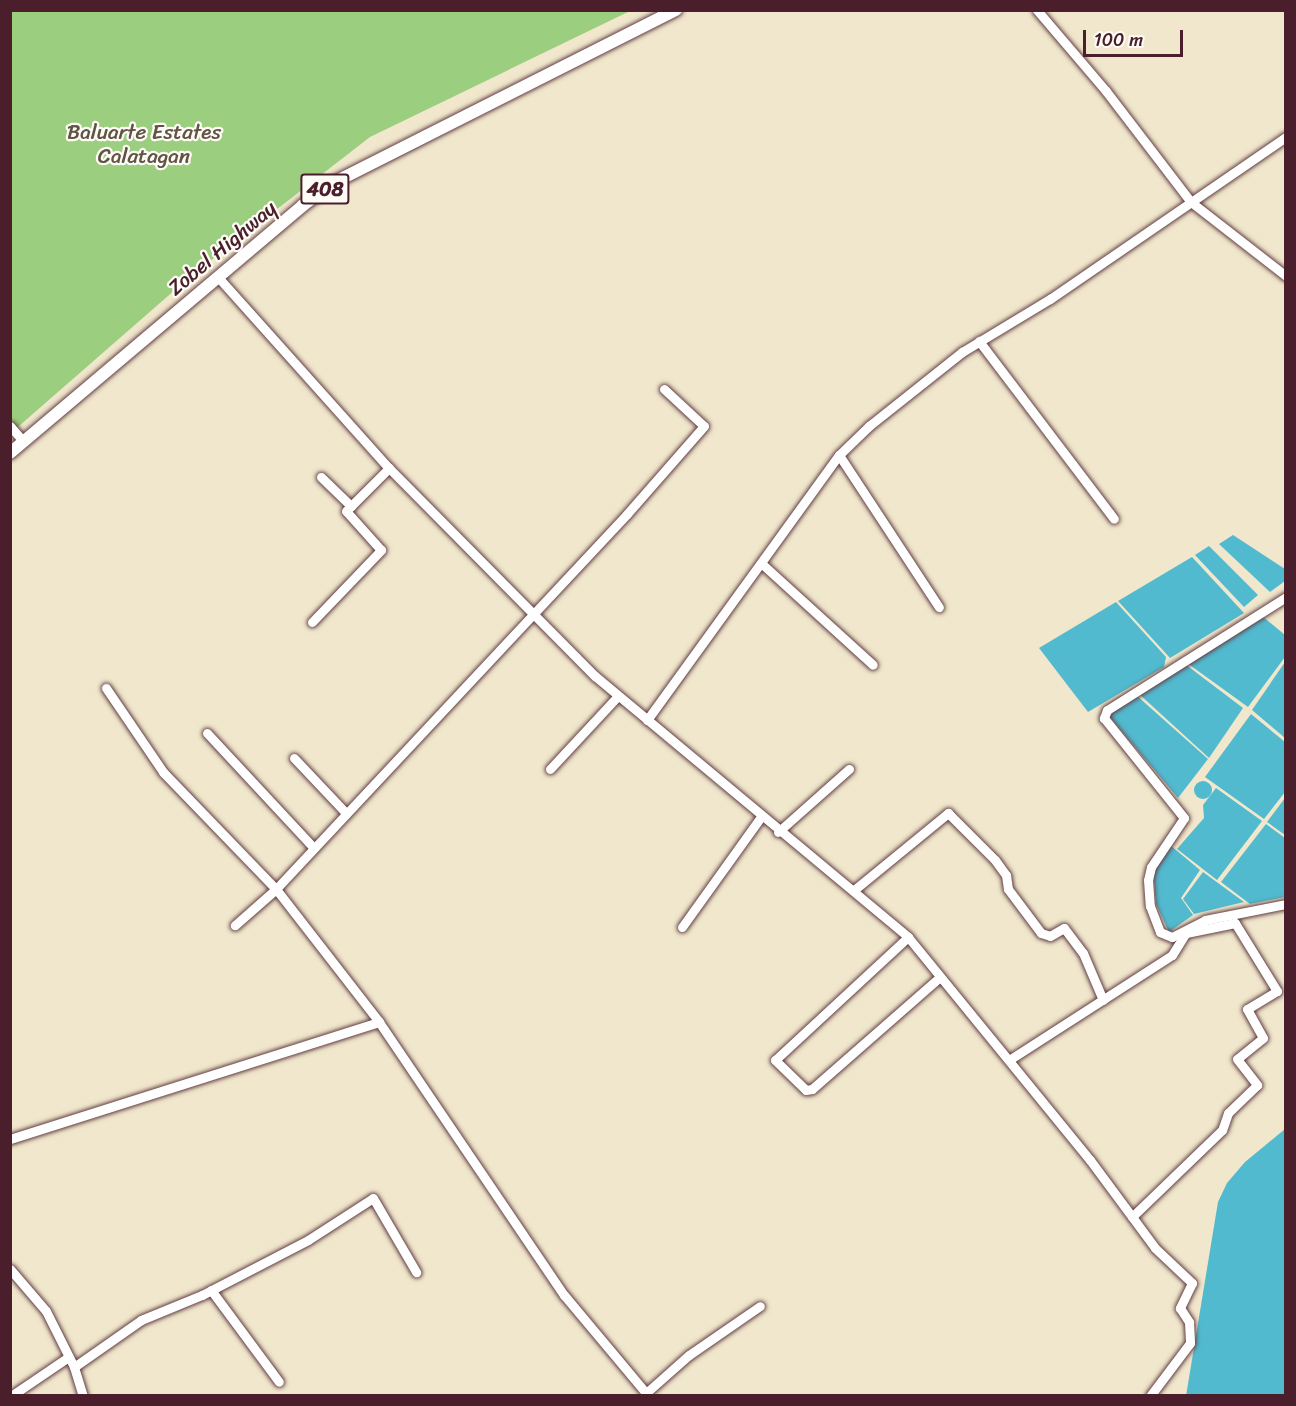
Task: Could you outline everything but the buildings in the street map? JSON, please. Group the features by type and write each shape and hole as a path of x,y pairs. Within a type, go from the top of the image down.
{"main road":[{"name":"Zobel Highway","path":"10,453 218,277 335,182 676,10"}],"street":[{"path":"1038,11 1106,91 1191,202 1286,276"},
{"path":"647,720 839,455 906,394 979,341 1050,299 1286,137"},
{"path":"218,277 389,468 531,614 617,697 647,720 760,818 854,890 908,937 939,978 1009,1059 1155,1248 1192,1283 1179,1308 1189,1322 1190,1343 1150,1395"},
{"path":"979,341 1114,519"},
{"path":"235,924 276,889 704,426 664,389"},
{"path":"10,426 23,441"},
{"path":"839,455 939,607"},
{"path":"312,622 381,550 346,511 389,468"},
{"path":"321,477 351,506"},
{"path":"761,563 873,665"},
{"path":"1286,597 1107,710 1104,718 1184,818 1151,867 1148,880 1150,906 1160,932 1172,937 1205,920 1286,904"},
{"path":"106,688 163,772 276,889 379,1022 564,1295 646,1393 689,1355 760,1306"},
{"path":"550,769 617,697"},
{"path":"207,733 314,848"},
{"path":"294,758 346,813"},
{"path":"778,832 849,769"},
{"path":"854,890 948,813 1006,874 1008,889 1041,933 1050,936 1064,928 1083,953 1104,1000"},
{"path":"682,927 760,818"},
{"path":"1009,1059 1172,955 1186,933 1230,921 1235,923 1277,992 1247,1009 1263,1038 1238,1059 1257,1085 1228,1113 1222,1130 1132,1217"},
{"path":"908,937 775,1060 806,1090 812,1089 939,978"},
{"path":"10,1139 379,1022"},
{"path":"74,1366 141,1320 212,1290 308,1240 373,1198 416,1272"},
{"path":"10,1269 46,1311 67,1358 74,1366 83,1395"},
{"path":"212,1290 279,1382"},
{"path":"11,1395 67,1358"}],"green space":[{"name":"Baluarte Estates Calatagan","path":"11,11 630,11 370,137 192,275 11,433"}],"water":[{"path":"1233,535 1285,569 1285,581 1270,592 1219,544"},
{"path":"1209,546 1258,595 1244,607 1195,555"},
{"path":"1192,557 1244,613 1170,658 1118,601"},
{"path":"1116,602 1166,657 1164,667 1088,712 1039,648"},
{"path":"1262,616 1285,635 1285,657 1248,707 1187,663"},
{"path":"1285,662 1285,738 1252,710"},
{"path":"1185,664 1243,708 1209,758 1138,693"},
{"path":"1136,695 1208,759 1178,798 1109,716 1109,712"},
{"path":"1251,714 1285,742 1285,792 1264,819 1205,777"},
{"path":"1203,781 1209,784 1212,790 1209,796 1203,799 1197,796 1194,790 1197,784"},
{"path":"1216,788 1262,821 1217,880 1177,849 1204,818 1203,805"},
{"path":"1285,798 1285,835 1267,822"},
{"path":"1266,824 1285,838 1285,897 1250,904 1221,882"},
{"path":"1170,845 1200,870 1181,898 1193,915 1169,932 1156,904 1153,868"},
{"path":"1203,872 1244,902 1194,914 1183,899"},
{"path":"1285,1129 1285,1395 1186,1396 1218,1202 1227,1183 1245,1162"}]}
